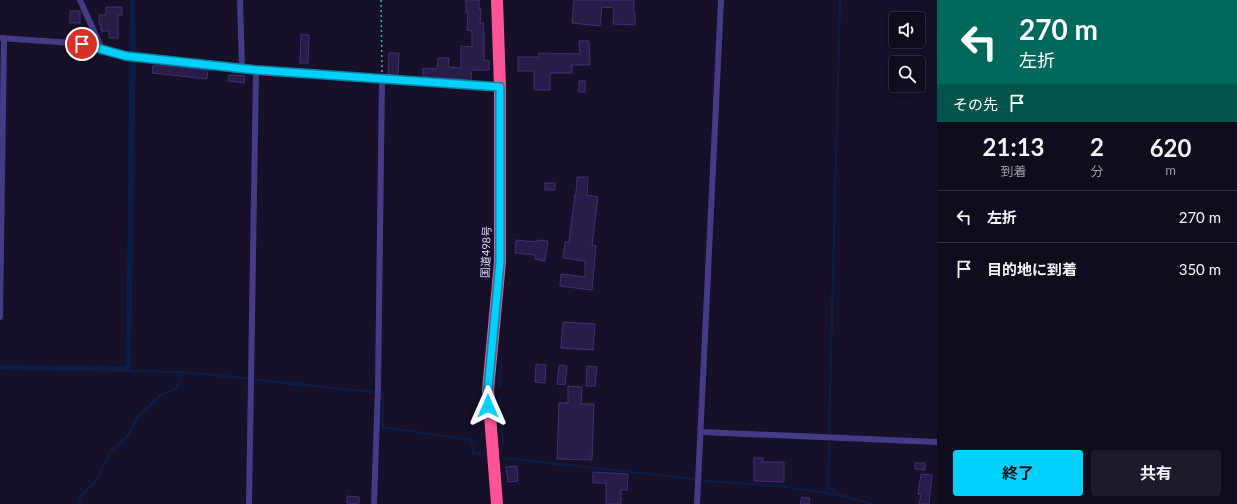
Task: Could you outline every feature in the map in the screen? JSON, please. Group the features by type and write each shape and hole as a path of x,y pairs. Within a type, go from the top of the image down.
{"highway":[{"name":"国道498号","path":"497,0 500,87 500,262 488,390 497,504"}],"street":[{"path":"80,0 102,50"},
{"path":"240,0 242,68"},
{"path":"697,504 721,0"},
{"path":"0,317 2,38 73,43 91,46 126,56 256,70 500,87"},
{"path":"249,504 256,70"},
{"path":"374,504 378,387 382,78"},
{"path":"701,432 937,442"}],"path":[{"path":"381,0 382,78"}],"water":[{"path":"130,0 135,0 136,51 131,372 0,370 0,365 126,366"}],"building":[{"path":"466,0 479,0 479,9 481,9 480,23 484,23 484,60 489,61 489,70 472,70 471,80 423,77 423,68 437,69 438,58 449,58 448,67 461,68 461,46 472,47 472,31 467,30 468,13 466,13"},
{"path":"574,0 634,0 635,25 613,24 614,8 602,7 600,26 572,23"},
{"path":"106,7 122,7 122,15 118,15 118,38 109,38 109,31 101,31 101,25 99,25 99,15 106,15"},
{"path":"70,11 80,11 80,23 70,23"},
{"path":"301,34 309,35 308,63 300,63"},
{"path":"579,41 589,41 590,65 572,65 572,73 550,73 550,90 534,90 534,71 518,71 518,57 539,57 539,53 580,54"},
{"path":"389,53 399,53 398,75 388,75"},
{"path":"153,65 208,70 207,79 152,73"},
{"path":"229,75 245,76 244,83 228,81"},
{"path":"579,81 585,81 585,92 579,92"},
{"path":"577,177 588,177 587,195 598,197 592,245 596,246 592,290 560,286 561,274 585,277 585,261 563,258 565,242 569,242"},
{"path":"545,183 555,183 555,190 545,190"},
{"path":"516,240 537,242 537,240 548,241 545,261 535,259 535,255 515,253"},
{"path":"563,322 595,324 593,350 561,348"},
{"path":"536,364 546,365 545,383 535,382"},
{"path":"559,365 567,366 565,385 557,384"},
{"path":"587,366 597,367 595,386 586,386"},
{"path":"568,386 582,387 581,404 594,404 592,460 557,459 559,403 568,403"},
{"path":"754,458 763,458 763,462 784,462 784,482 754,481"},
{"path":"915,463 925,463 925,470 915,469"},
{"path":"517,466 518,481 508,482 506,467"},
{"path":"593,472 628,474 627,490 621,490 621,504 606,504 606,483 593,483"},
{"path":"921,474 932,475 929,504 919,504 921,495 918,494"},
{"path":"347,496 359,497 359,504 347,503"},
{"path":"802,497 810,498 809,504 800,504"}],"waterway":[{"path":"829,433 840,0"},
{"path":"499,386 502,356"},
{"path":"129,369 133,371 182,372 246,378"},
{"path":"80,504 79,498 96,481 111,451 128,435 139,415 161,395 177,388 182,372"},
{"path":"257,380 373,392"},
{"path":"383,393 382,427 471,440 473,453 486,455"},
{"path":"499,398 503,443"},
{"path":"829,443 828,487 835,490 835,494"},
{"path":"504,458 694,479"},
{"path":"704,481 778,486 835,494 873,504"}],"route":[{"path":"82,44 126,56 256,70 500,87 500,262 491,350 488,406"}]}
